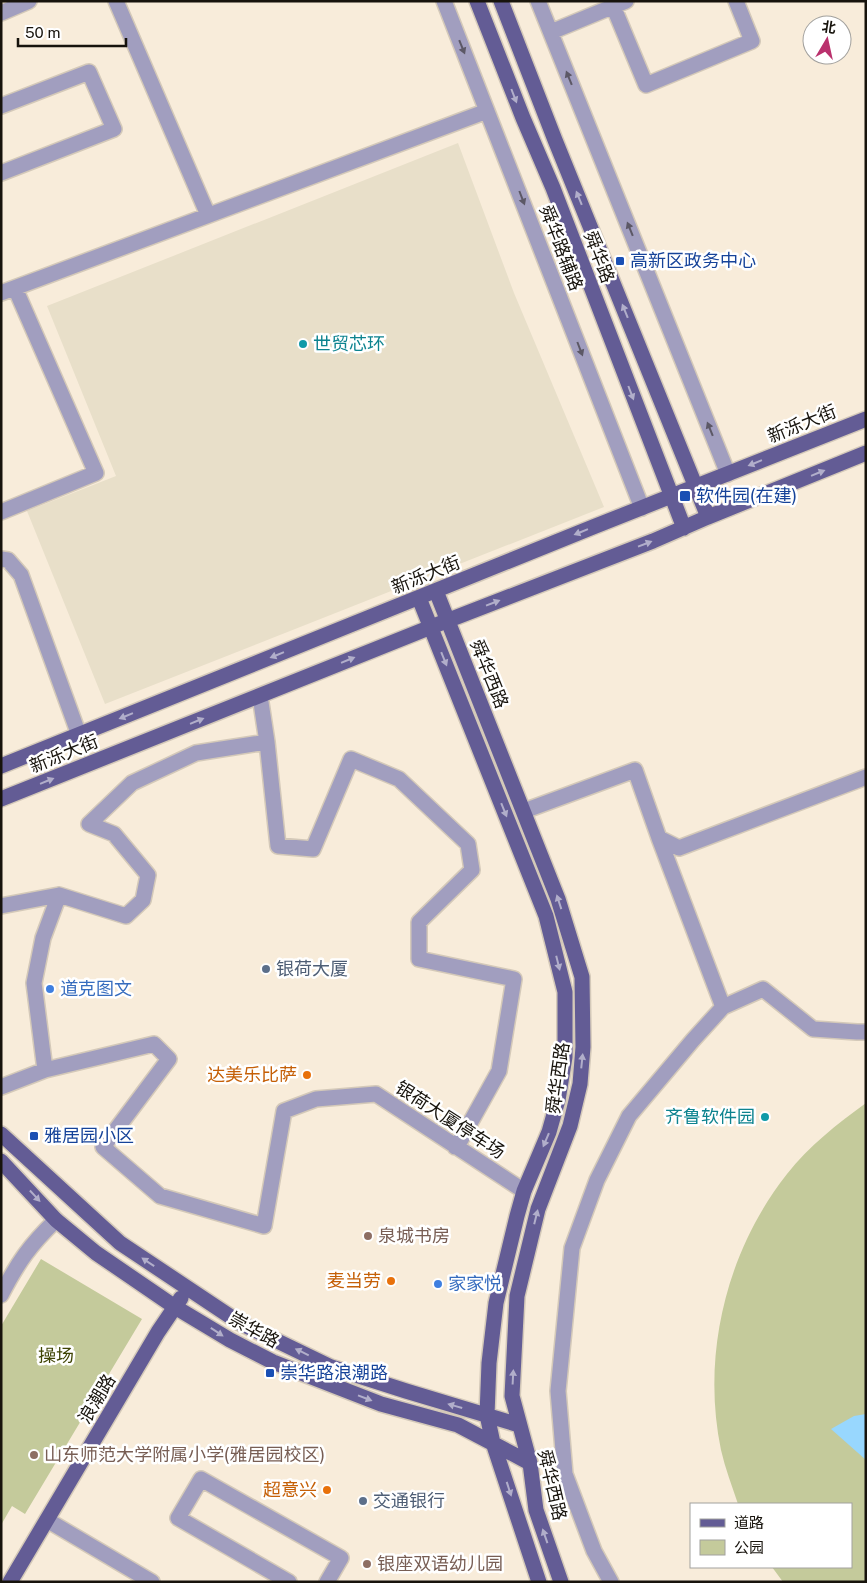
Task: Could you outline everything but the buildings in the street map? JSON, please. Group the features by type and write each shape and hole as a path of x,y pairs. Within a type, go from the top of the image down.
{"main road":[{"name":"舜华路","path":"477,1 553,188 684,528"},
{"name":"舜华路","path":"501,1 555,140 708,517"},
{"name":"新泺大街","path":"1,766 866,419"},
{"name":"新泺大街","path":"1,799 866,454"},
{"name":"舜华西路","path":"436,591 558,899 582,978 583,1047 580,1084 570,1126 538,1209 517,1296 512,1396 518,1425 530,1464 536,1510 561,1582"},
{"name":"舜华西路","path":"420,598 546,916 565,992 565,1057 558,1100 549,1132 524,1191 496,1303 489,1363 487,1415 493,1443 539,1582"},
{"name":"崇华路","path":"1,1134 120,1243 240,1322 331,1367 406,1392 518,1425"},
{"name":"崇华路","path":"1,1161 56,1220 96,1253 175,1307 230,1340 273,1362 381,1404 458,1425 530,1464"},
{"name":"浪潮路","path":"10,1582 175,1307 188,1289"}],"street":[{"path":"1,13 29,1"},
{"path":"116,1 208,215"},
{"name":"舜华路辅路","path":"444,1 642,508"},
{"path":"538,1 728,474"},
{"path":"550,32 617,3 646,85 752,41 736,1"},
{"path":"1,106 89,72 114,129 1,173"},
{"path":"1,512 96,473 8,291 488,111"},
{"path":"1,559 8,560 21,574 79,735"},
{"path":"260,696 278,846 314,849 350,759 398,778 468,844 472,870 419,922 419,959 514,979 499,1071 455,1147"},
{"path":"1,906 59,895 126,916 143,900 148,875 114,834 89,824 132,783 196,753 267,742"},
{"path":"524,811 635,770 723,1007"},
{"path":"659,838 679,848 866,777"},
{"path":"45,1070 34,983 43,938 59,895"},
{"path":"611,1582 594,1551 565,1474 558,1391 572,1248 597,1180 629,1116 692,1040 723,1007 763,989 813,1028 866,1032"},
{"name":"银荷大厦停车场","path":"1,1087 45,1070 154,1044 169,1059 103,1147 160,1196 264,1226 284,1111 316,1100 376,1094 524,1191"},
{"path":"1,1295 26,1251 36,1238 56,1220"},
{"path":"289,1582 178,1518 201,1478 341,1558 327,1582"},
{"path":"45,1524 134,1582"},
{"path":"45,1524 152,1582"}],"shaded area":[{"path":"458,143 514,293 604,507 105,704 27,511 116,476 47,306"}],"green space":[{"path":"866,1103 866,1582 783,1582 773,1568 852,1568 852,1503 738,1503 721,1450 716,1414 714,1377 717,1341 734,1269 766,1204 787,1174 834,1127"},
{"name":"操场","path":"41,1259 142,1319 25,1514 12,1506 1,1525 1,1326"}],"water":[{"path":"866,1414 866,1460 831,1429 854,1416"}],"place":[{"name":"高新区政务中心","path":"620,261"},
{"name":"世贸芯环","path":"303,344"},
{"name":"软件园(在建)","path":"685,496"},
{"name":"银荷大厦","path":"266,969"},
{"name":"道克图文","path":"50,989"},
{"name":"达美乐比萨","path":"307,1075"},
{"name":"齐鲁软件园","path":"765,1117"},
{"name":"雅居园小区","path":"34,1136"},
{"name":"泉城书房","path":"368,1236"},
{"name":"麦当劳","path":"391,1281"},
{"name":"家家悦","path":"438,1284"},
{"name":"崇华路浪潮路","path":"270,1373"},
{"name":"山东师范大学附属小学(雅居园校区)","path":"34,1455"},
{"name":"超意兴","path":"327,1490"},
{"name":"交通银行","path":"363,1501"},
{"name":"银座双语幼儿园","path":"367,1564"}]}
